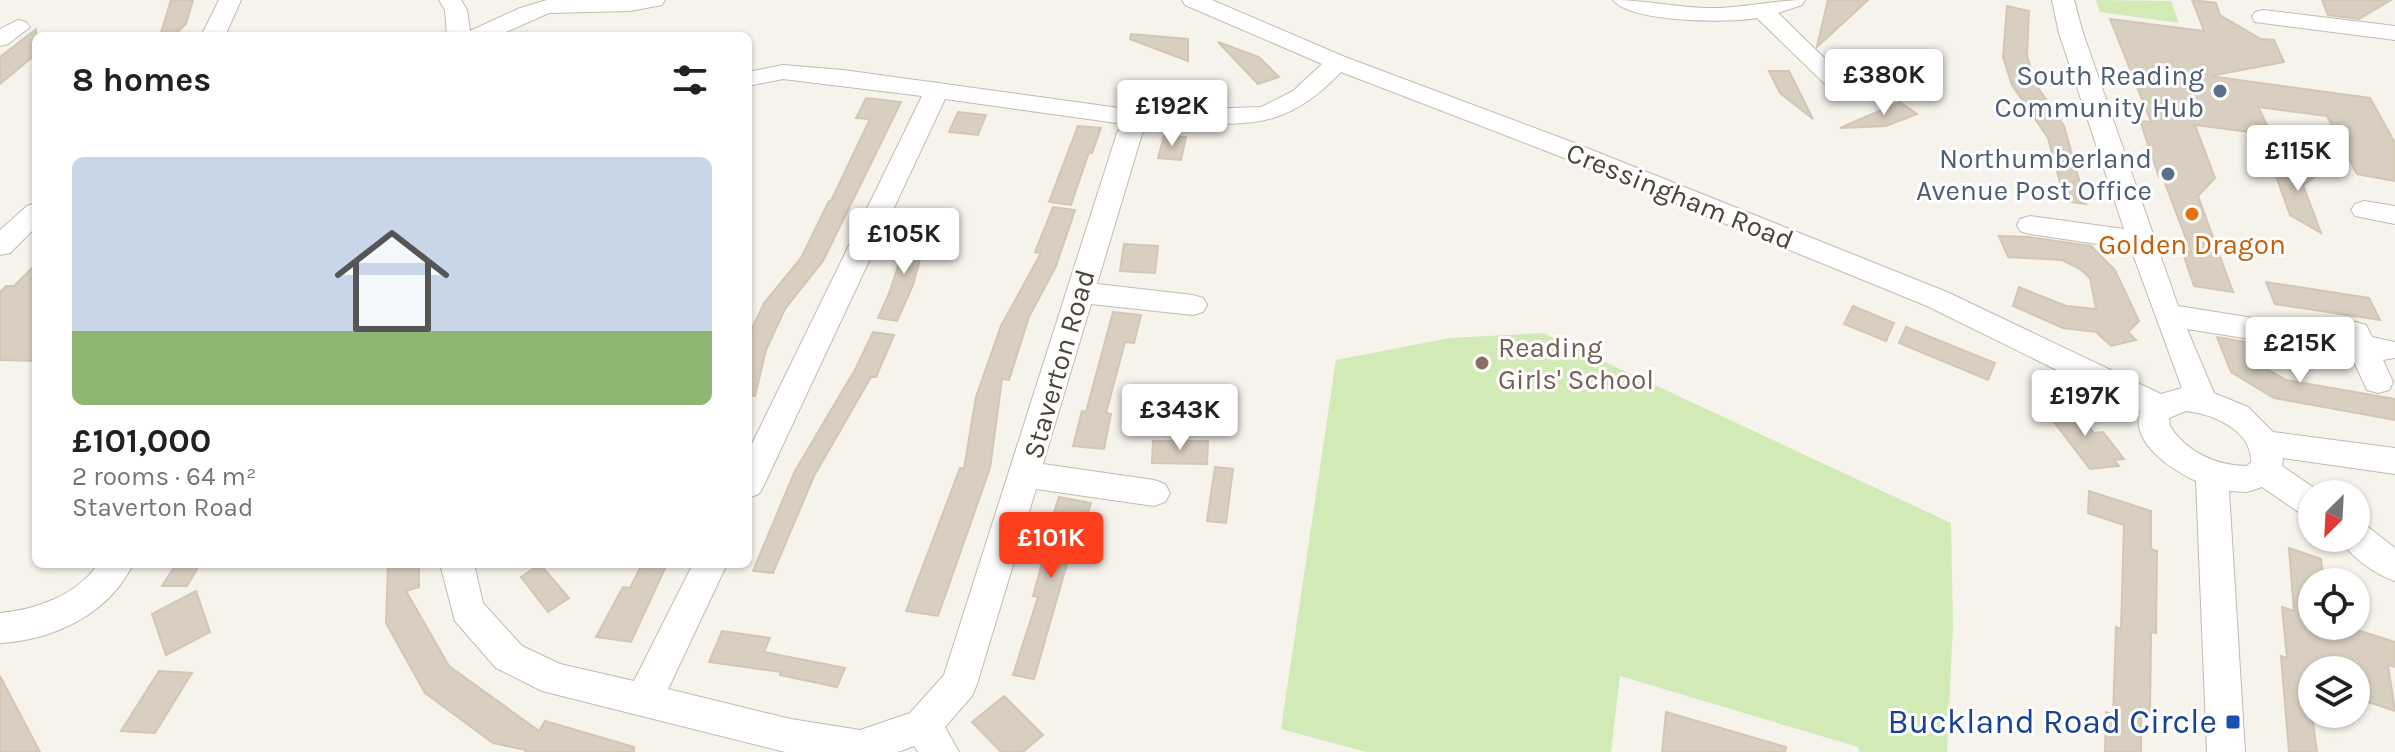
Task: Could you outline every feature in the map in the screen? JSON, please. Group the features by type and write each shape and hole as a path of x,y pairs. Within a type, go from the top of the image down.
{"street":[{"path":"215,32 230,0"},
{"path":"450,0 456,10 459,32"},
{"path":"487,32 528,13 558,5 625,7 654,0"},
{"name":"Cressingham Road","path":"1193,0 1337,62 1563,148 1937,299 2160,407"},
{"path":"1624,0 1657,9 1710,14 1763,11 1794,0"},
{"path":"2063,0 2071,33 2167,315 2202,401"},
{"path":"1763,11 1838,83"},
{"path":"2263,17 2395,33"},
{"path":"752,78 783,72 1141,119 1162,114 1241,119 1274,112 1301,97 1337,62"},
{"path":"752,477 937,90"},
{"name":"Staverton Road","path":"458,568 467,610 509,657 555,679 791,736 860,748 931,739 959,684 1130,133 1141,119"},
{"path":"2364,210 2395,215"},
{"path":"0,246 32,216"},
{"path":"2030,225 2142,241"},
{"path":"1079,292 1193,305"},
{"path":"2167,315 2268,319 2368,342 2378,382"},
{"path":"2298,490 2265,457 2241,418 2202,401 2171,401 2160,407 2154,417 2155,429 2162,442 2184,462 2212,476 2243,480 2265,457 2395,461"},
{"path":"1026,475 1154,493"},
{"path":"2212,476 2226,752"},
{"path":"2370,548 2395,567"},
{"path":"0,628 11,628 61,612 102,585 113,568"},
{"path":"644,700 708,568"}],"green space":[{"path":"2096,0 2171,1 2179,23 2100,12"},
{"name":"Reading Girls' School","path":"1543,333 1951,523 1953,626 1947,752 1859,752 1858,747 1620,676 1611,752 1366,752 1281,729 1336,360 1450,338"}],"building":[{"path":"171,0 193,0 186,24 177,32 161,32"},
{"path":"1828,0 1868,0 1817,47 1817,46"},
{"path":"2192,0 2216,3 2220,15 2261,39 2274,40 2284,62 2210,76 2370,98 2395,143 2395,181 2357,174 2327,116 2258,107 2272,135 2195,125 2215,178 2198,196 2233,292 2194,286 2182,250 2191,252 2163,178 2159,177 2140,121 2151,122 2110,19 2204,31"},
{"path":"2322,0 2391,0 2359,19 2328,15"},
{"path":"2007,6 2029,11 2027,56 2037,86 2064,126 2086,204 2065,201 2048,138 2012,85 2003,57"},
{"path":"32,32 32,57 0,84 0,57"},
{"path":"1131,34 1188,39 1188,61 1130,39"},
{"path":"1218,42 1259,57 1279,77 1258,84"},
{"path":"1769,71 1789,71 1813,119 1780,93"},
{"path":"866,98 901,102 823,261 785,309 766,350 755,396 752,396 752,328 764,303 801,258 831,201 870,119 856,118"},
{"path":"1900,102 1917,114 1886,126 1840,128"},
{"path":"958,112 986,115 978,135 949,132"},
{"path":"1078,126 1101,128 1092,153 1089,152 1071,205 1049,202"},
{"path":"1164,136 1186,137 1181,160 1158,158"},
{"path":"2299,161 2321,173 2303,185 2321,233 2290,215 2276,176"},
{"path":"1053,207 1075,210 1056,266 1029,317 1009,380 1002,379 990,468 938,616 906,611 960,468 964,469 976,397 1001,326 1041,253 1035,252"},
{"path":"910,229 927,234 913,285 897,321 878,318 890,291"},
{"path":"1999,236 2091,246 2115,270 2139,321 2128,332 2136,340 2111,346 2096,332 2063,328 2013,306 2019,287 2066,306 2096,309 2090,278 2080,269 2062,260 2008,257"},
{"path":"1124,244 1158,246 1155,273 1120,271"},
{"path":"32,268 32,361 0,360 0,292 6,286 14,286"},
{"path":"2266,282 2369,298 2380,320 2275,304"},
{"path":"1853,306 1894,323 1886,341 1844,324"},
{"path":"1113,312 1141,315 1134,343 1125,342 1106,413 1111,414 1104,449 1073,446 1082,411 1086,412"},
{"path":"1906,327 1995,363 1988,380 1899,343"},
{"path":"873,332 894,335 876,377 871,377 814,476 773,573 753,571 795,471 856,368"},
{"path":"2217,337 2250,343 2262,366 2286,380 2395,399 2395,420 2274,398 2231,372"},
{"path":"2072,405 2094,433 2103,432 2124,459 2114,460 2119,466 2090,469 2044,409"},
{"path":"1153,441 1208,441 1207,464 1152,463"},
{"path":"1215,467 1233,469 1226,523 1207,521"},
{"path":"2089,491 2151,511 2151,549 2157,551 2156,633 2151,632 2150,713 2141,710 2141,752 2105,752 2106,712 2113,715 2116,627 2121,629 2124,525 2088,513"},
{"path":"1059,497 1091,503 1079,540 1074,539 1034,679 1013,675 1038,597 1033,596"},
{"path":"2289,548 2321,559 2322,568 2298,568 2298,640 2370,640 2370,634 2395,642 2395,667 2388,665 2395,711 2370,703 2370,656 2298,656 2298,728 2314,728 2317,752 2289,752 2281,656 2287,658 2282,607 2294,611"},
{"path":"173,568 198,568 187,586 162,586"},
{"path":"388,568 419,568 419,587 406,591 449,666 539,731 545,721 634,747 634,752 525,752 493,743 425,693 386,623"},
{"path":"534,568 543,568 569,598 548,612 521,577"},
{"path":"640,568 665,568 631,642 596,637 623,587 630,588"},
{"path":"196,591 210,632 166,655 152,614"},
{"path":"722,631 770,638 764,652 845,668 837,687 780,675 781,672 709,662"},
{"path":"159,671 192,673 155,733 121,731"},
{"path":"0,676 40,752 0,752"},
{"path":"1004,696 1043,735 1023,752 1001,752 972,722"},
{"path":"1666,712 1786,747 1785,752 1662,752"}],"place":[{"name":"South Reading Community Hub","path":"2220,91"},
{"name":"Northumberland Avenue Post Office","path":"2168,174"},
{"name":"Golden Dragon","path":"2192,214"},
{"name":"Reading Girls' School","path":"1482,363"},
{"name":"Buckland Road Circle","path":"2233,722"}]}
